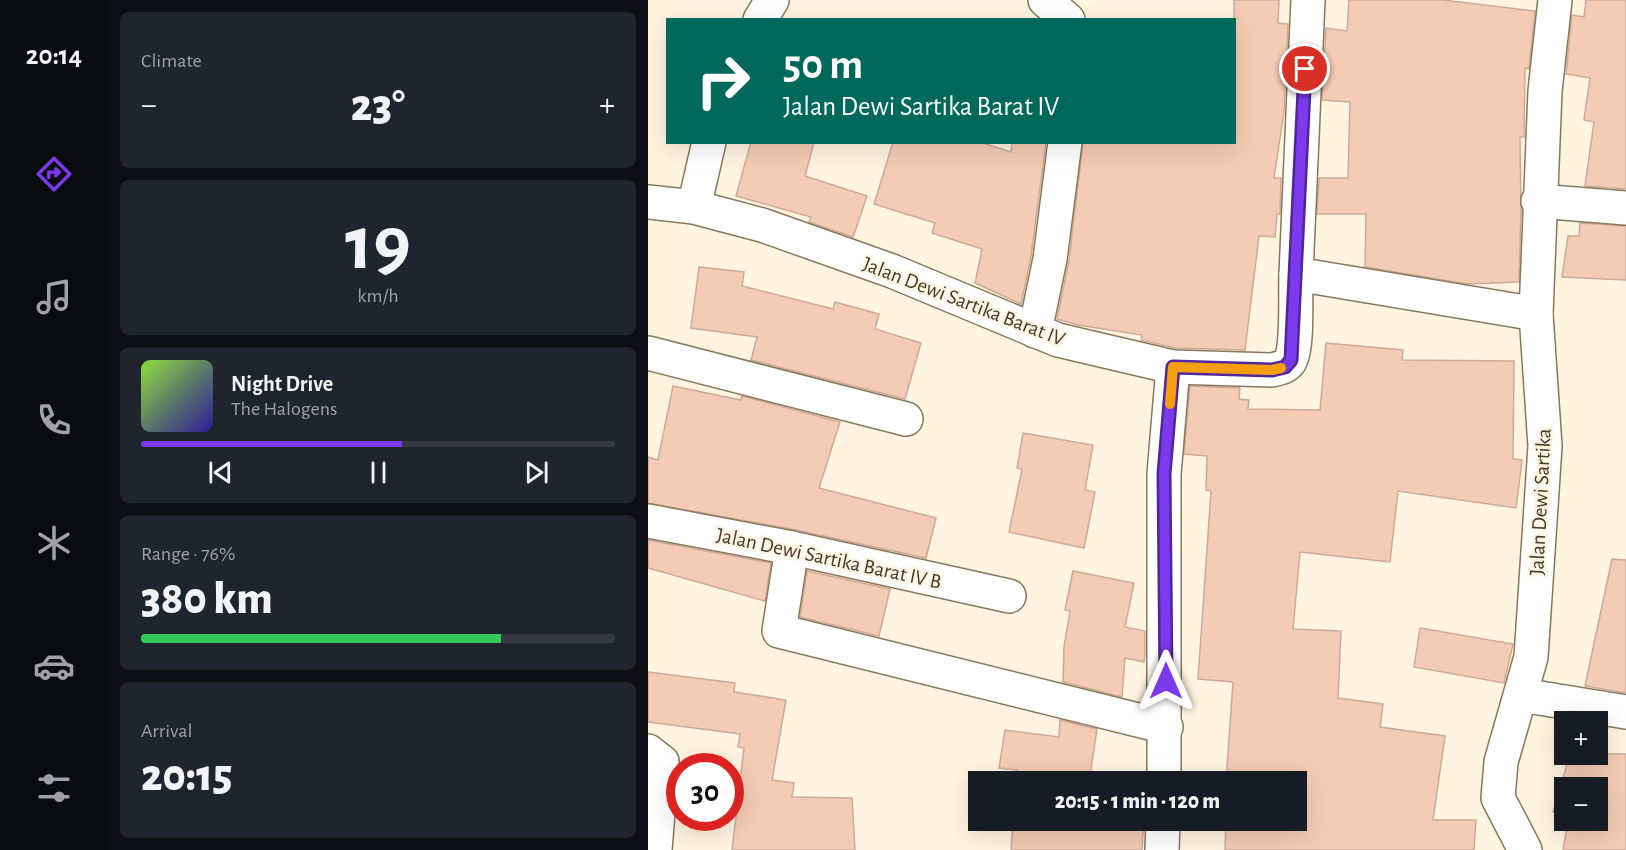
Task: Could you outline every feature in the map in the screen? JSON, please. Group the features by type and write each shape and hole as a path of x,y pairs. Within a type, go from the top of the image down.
{"street":[{"path":"761,18 772,0"},
{"path":"1045,0 1066,18"},
{"path":"1308,0 1296,274 1536,314"},
{"name":"Jalan Dewi Sartika","path":"1523,850 1498,798 1501,762 1531,657 1545,446 1536,314 1538,201 1545,91 1555,0"},
{"path":"694,207 709,144"},
{"path":"1035,331 1050,259 1065,144"},
{"path":"1538,201 1626,208"},
{"name":"Jalan Dewi Sartika Barat IV","path":"648,202 694,207 762,225 892,272 1058,340 1173,367 1272,370 1285,367 1291,360 1293,348 1296,274"},
{"path":"648,353 906,419"},
{"path":"1164,771 1164,474 1173,367"},
{"name":"Jalan Dewi Sartika Barat IV B","path":"648,521 792,548 1009,596"},
{"path":"792,548 779,631 1166,727"},
{"path":"1521,696 1626,712"},
{"path":"648,751 662,762 655,850"},
{"path":"1162,850 1163,831"}],"building":[{"path":"1234,0 1279,0 1278,23 1288,24 1284,112 1274,178 1281,178 1280,214 1277,214 1275,237 1259,236 1245,350 1175,348 1141,340 1142,335 1078,325 1057,319 1069,261 1083,144 1236,144 1236,18 1234,18"},
{"path":"1349,0 1443,0 1535,11 1529,69 1525,68 1524,137 1520,137 1519,282 1467,284 1365,267 1366,214 1317,214 1319,178 1348,178 1350,102 1322,100 1326,28 1347,31"},
{"path":"1586,0 1626,0 1626,189 1585,186 1594,122 1584,120 1590,78 1566,74 1572,15 1584,17"},
{"path":"750,144 813,144 805,176 867,196 853,237 809,222 811,217 736,196"},
{"path":"892,144 986,144 1011,152 1012,144 1046,144 1031,256 1021,304 975,283 982,249 932,233 935,223 874,204"},
{"path":"1580,223 1626,226 1626,280 1562,277 1568,236 1579,236"},
{"path":"699,267 744,272 742,286 833,309 835,302 879,314 875,329 921,343 905,399 751,360 757,337 691,328"},
{"path":"1326,343 1403,350 1402,360 1514,361 1513,459 1522,460 1516,508 1398,491 1390,562 1300,552 1293,629 1341,631 1338,698 1383,704 1380,727 1445,736 1433,820 1476,820 1474,850 1225,850 1226,831 1307,831 1307,771 1227,771 1233,682 1198,679 1211,491 1206,490 1207,456 1184,454 1190,386 1240,388 1239,399 1249,400 1248,409 1320,410"},
{"path":"673,386 741,400 742,396 840,422 819,488 936,518 926,558 796,530 648,503 648,457 658,460"},
{"path":"1023,433 1093,445 1085,490 1095,492 1084,548 1009,532 1022,469 1017,468"},
{"path":"648,540 771,563 765,601 648,568"},
{"path":"1612,559 1626,560 1626,693 1585,686"},
{"path":"807,571 890,589 879,636 800,617"},
{"path":"1073,571 1134,583 1125,627 1145,631 1145,654 1144,662 1125,658 1122,697 1063,682 1064,647 1070,611 1065,610"},
{"path":"1420,628 1513,644 1504,683 1414,667"},
{"path":"648,672 735,683 734,692 786,700 772,780 794,783 792,797 852,798 855,850 732,850 734,831 744,831 744,748 738,747 740,734 648,722"},
{"path":"1060,720 1097,729 1091,771 1017,771 999,768 1005,730 1059,737"},
{"path":"1608,754 1626,754 1626,850 1563,850 1566,831 1608,831 1608,777 1563,777 1567,765 1608,765"},
{"path":"1012,831 1143,831 1142,850 1011,850"}],"slow traffic":[{"path":"1170,404 1173,367 1272,370 1281,368"}],"route":[{"path":"1166,681 1164,474 1173,367 1272,370 1285,367 1291,360 1305,69"}]}
